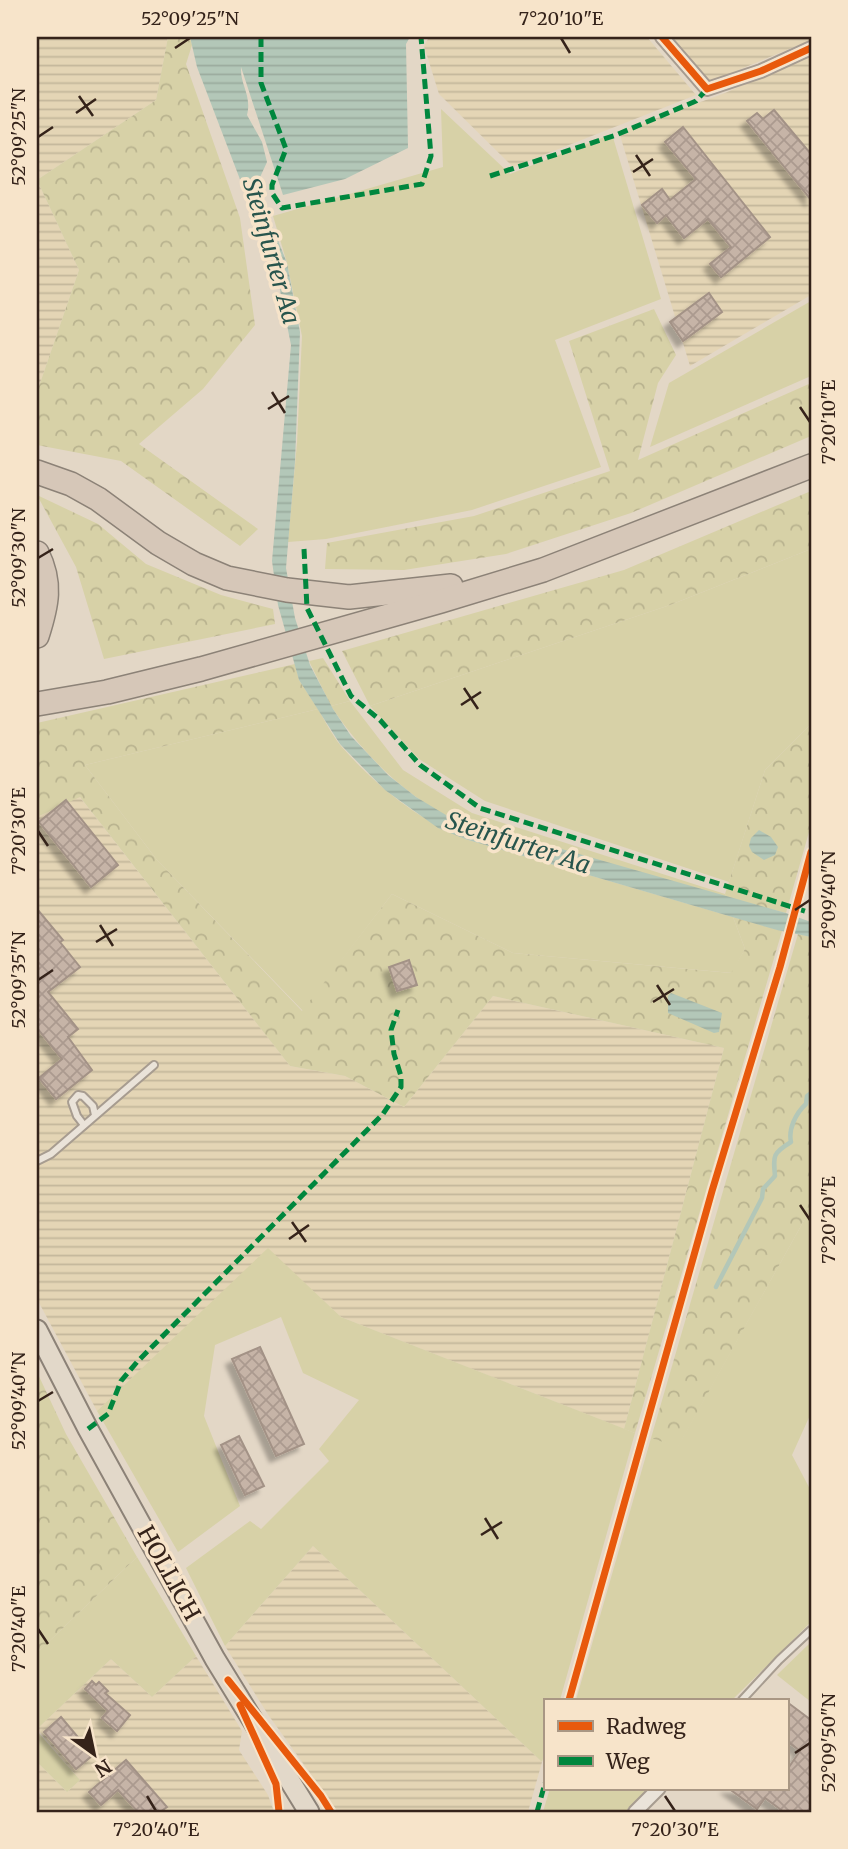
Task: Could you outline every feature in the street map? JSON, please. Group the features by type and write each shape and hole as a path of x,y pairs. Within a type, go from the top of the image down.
{"highway":[{"path":"37,704 201,669 348,629 543,569 811,466"},
{"path":"37,472 98,499 158,543 194,564 227,578 287,590 349,597 426,590 543,569"},
{"path":"37,553 46,572 46,610 37,636"},
{"path":"37,689 187,662 251,655"}],"main road":[{"name":"HOLLICH","path":"37,1330 88,1429 215,1658 309,1812"}],"street":[{"path":"662,37 707,89 761,71 811,48"},
{"path":"635,1812 657,1790"}],"lane":[{"path":"37,1161 51,1154 154,1065"},
{"path":"84,1125 74,1110 72,1102 75,1098 83,1096 88,1100 95,1115"},
{"path":"743,1699 811,1630"}],"shaded area":[{"path":"37,37 168,37 156,100 37,180"},
{"path":"429,37 647,37 696,95 513,167 439,94 424,46"},
{"path":"670,37 811,37 811,40 714,80 703,80"},
{"path":"811,55 811,295 690,366 619,132 725,93"},
{"path":"37,180 79,270 37,392"},
{"path":"79,796 290,1066 345,1076 404,1107 493,996 724,1048 624,1429 341,1317 268,1249 97,1411 37,1299 37,817"},
{"path":"313,1546 542,1762 528,1812 338,1812 269,1716 225,1646"},
{"path":"196,1656 242,1731 239,1750 268,1795 274,1812 37,1812 37,1762 67,1792 80,1780 37,1729 111,1659 152,1697"}],"green space":[{"path":"168,37 190,37 192,45 186,64 240,218 255,325 203,389 139,444 258,529 240,546 121,461 37,445 37,392 79,270 37,180 156,100"},
{"path":"441,109 510,174 612,134 661,299 555,340 601,467 472,510 326,539 288,542 297,443 302,336 287,263 273,216 443,167"},
{"path":"811,301 811,376 650,447 669,383"},
{"path":"654,309 676,355 658,383 638,460 811,383 811,436 631,513 506,554 404,570 325,569 327,543 474,516 610,471 569,341"},
{"path":"811,491 811,549 670,605 370,706 342,651 624,570"},
{"path":"37,495 98,524 146,564 221,595 273,609 275,624 104,659 76,567"},
{"path":"811,549 811,724 765,770 729,882 485,801 419,759 370,706 670,605"},
{"path":"323,658 350,701 331,706 309,661"},
{"path":"295,664 299,680 318,709 85,765 157,860 302,1011 392,894 513,953 731,973 745,949 733,917 782,931 635,1433 624,1429 724,1048 493,996 404,1107 345,1076 290,1066 80,797 37,817 37,723"},
{"path":"350,701 403,770 472,813 725,894 727,898 476,828 440,813 387,773 357,741 331,706"},
{"path":"318,709 338,742 368,774 398,800 447,831 465,839 733,917 745,949 732,973 513,953 392,894 303,1011 157,860 85,765"},
{"path":"811,724 811,825 786,913 727,898 725,894 765,770"},
{"path":"798,934 811,937 811,1208 678,1447 651,1438"},
{"path":"811,1208 811,1413 792,1455 811,1491 811,1622 733,1699 576,1699 651,1438 678,1446"},
{"path":"268,1248 341,1317 635,1433 560,1699 544,1699 542,1762 313,1546 225,1646 186,1568 250,1521 261,1529 329,1461 319,1449 359,1400 303,1373 281,1317 215,1345 204,1416 240,1506 178,1552 97,1411"},
{"path":"37,1372 66,1434 137,1557 37,1653"},
{"path":"137,1557 196,1656 152,1697 111,1659 37,1729 37,1653"},
{"path":"811,1642 811,1702 777,1675"},
{"path":"37,1731 80,1780 67,1792 37,1762"},
{"path":"549,1790 646,1790 625,1812 543,1812"}],"water":[{"name":"Steinfurter Aa","path":"190,37 410,37 406,44 408,148 345,179 283,195 241,67 248,102 247,115 262,142 267,162 256,186 287,263 300,332 295,462 286,568 295,618 310,665 351,736 388,775 416,797 461,824 516,836 786,913 811,922 811,937 777,930 465,839 438,828 385,790 340,744 299,680 278,605 272,561 291,345 280,290 267,248 254,226 241,182 197,67"},
{"path":"759,830 771,837 778,847 775,855 764,860 752,852 749,846 751,838"},
{"path":"671,993 722,1013 719,1032 714,1033 668,1013 668,996"}],"building":[{"path":"774,110 811,154 811,200 747,121 757,113 763,119"},
{"path":"683,127 770,237 721,277 710,264 731,247 708,219 684,238 666,215 657,223 642,205 662,189 670,200 696,179 665,142"},
{"path":"709,293 722,312 683,341 670,322"},
{"path":"66,800 118,865 91,887 39,822"},
{"path":"37,909 63,940 60,942 80,967 48,992 78,1029 68,1037 92,1070 56,1099 39,1078 62,1059 37,1028"},
{"path":"409,960 417,985 397,991 389,967"},
{"path":"260,1347 304,1444 276,1456 232,1359"},
{"path":"239,1436 264,1486 245,1495 221,1445"},
{"path":"92,1681 96,1685 99,1682 108,1691 105,1693 130,1715 117,1731 102,1718 108,1711 85,1689"},
{"path":"788,1703 811,1720 811,1812 784,1812 765,1798 757,1809 731,1790 788,1790 788,1769 800,1751 788,1742"},
{"path":"61,1717 93,1755 76,1769 44,1732"},
{"path":"126,1760 167,1807 160,1812 138,1812 118,1790 101,1805 89,1792"}],"waterway":[{"path":"716,1287 762,1198 763,1189 775,1176 776,1155 791,1142 794,1122 811,1093"}],"marked path":[{"path":"261,37 261,83 286,149 272,185 272,193 282,208 422,184 431,156 421,37"},
{"path":"490,176 616,135 696,101 707,89"},
{"path":"304,549 307,608 351,696 380,720 420,765 480,808 811,913"},
{"path":"88,1429 108,1414 121,1381 137,1362 383,1114 401,1087 391,1030 398,1010"},
{"path":"537,1812 544,1787"}],"cycle path":[{"path":"662,37 707,89 761,71 811,48"},
{"path":"569,1699 712,1191 780,967 811,852"},
{"path":"228,1680 331,1812"},
{"path":"240,1705 276,1784 279,1812"}]}
